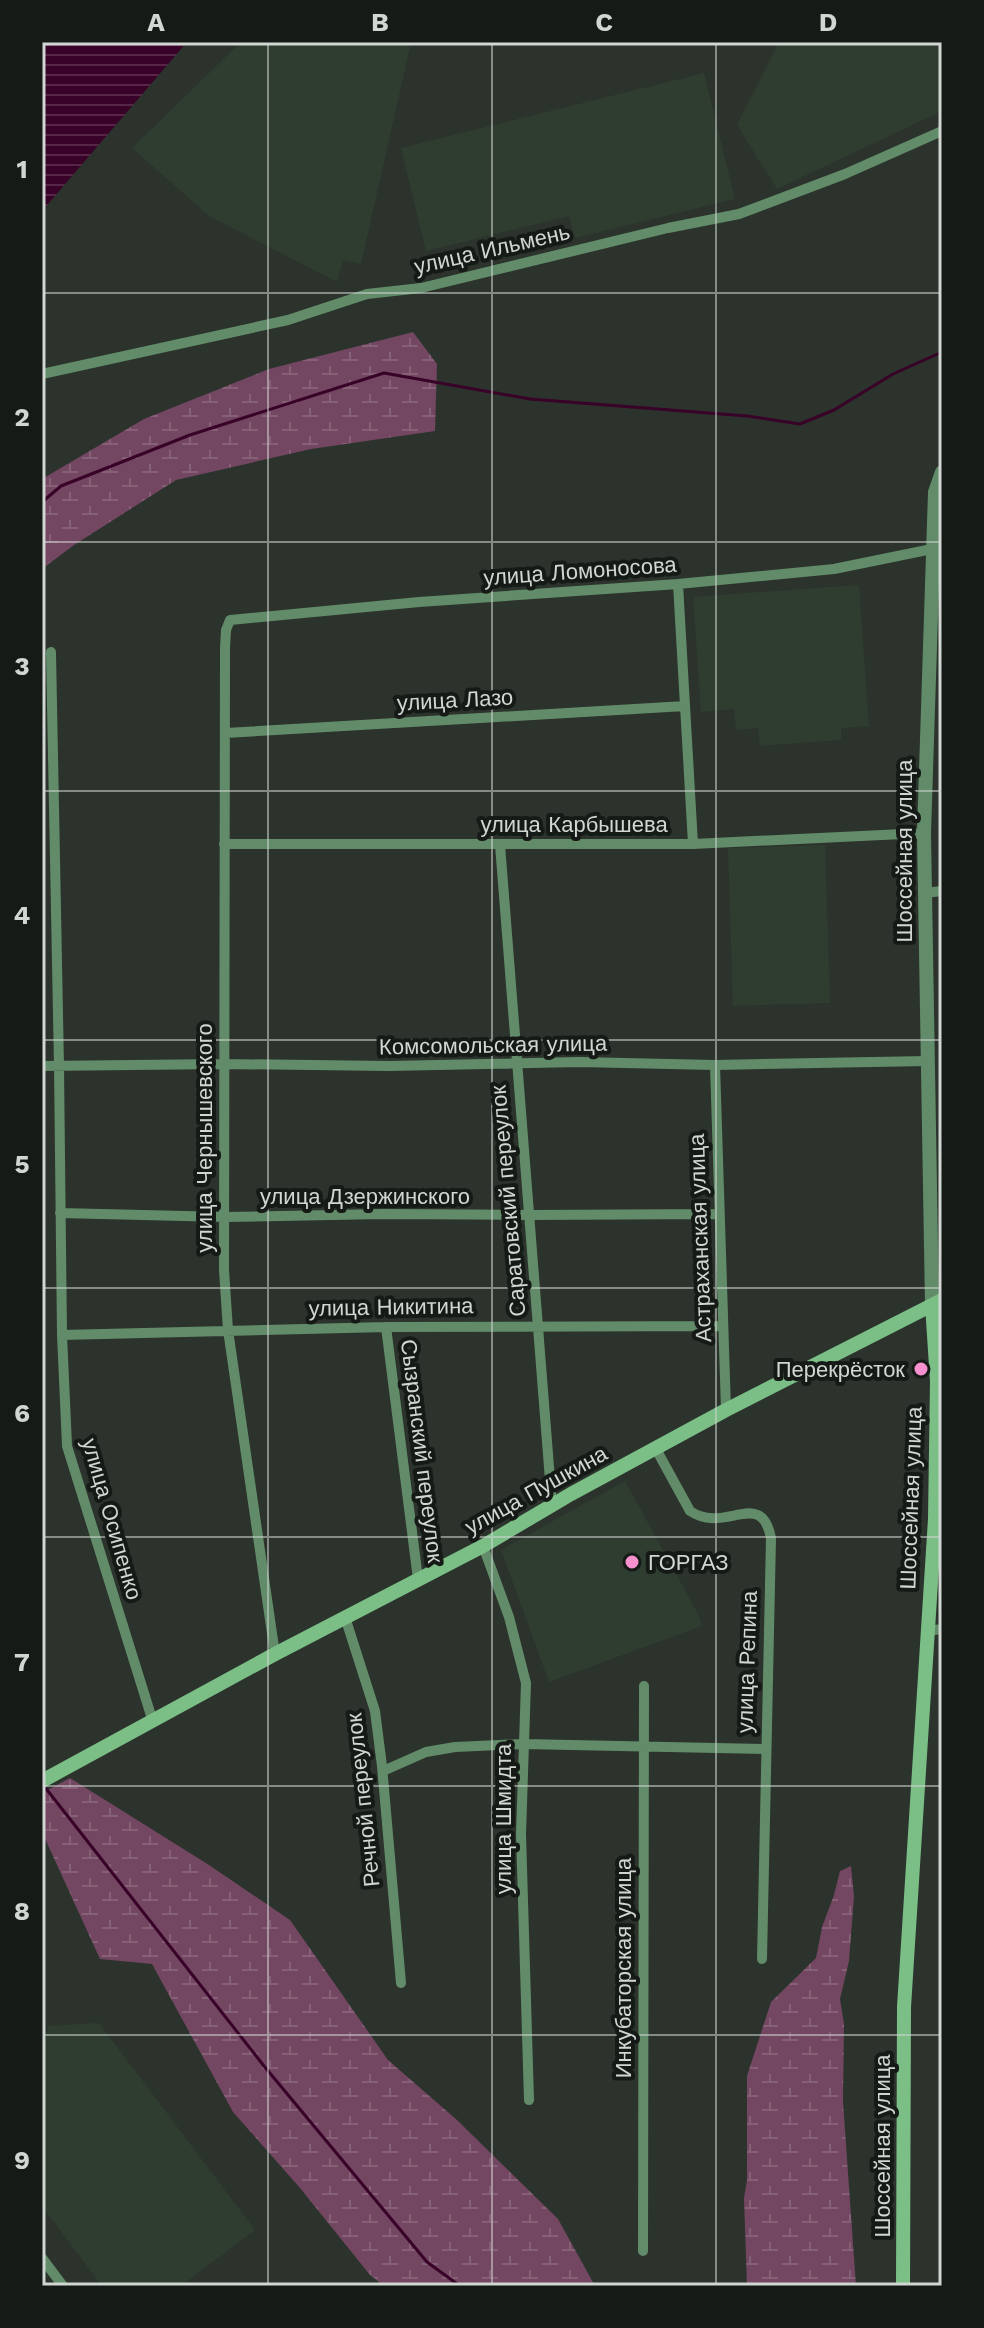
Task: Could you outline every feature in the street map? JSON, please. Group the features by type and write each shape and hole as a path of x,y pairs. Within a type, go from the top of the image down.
{"main road":[{"name":"Шоссейная улица","path":"903,2286 904,2007 935,1630 940,1380 937,1302"},
{"name":"улица Пушкина","path":"42,1781 275,1654 483,1546 726,1410 937,1302"}],"street":[{"name":"улица Ильмень","path":"42,374 288,320 367,294 421,288 668,228 739,214 845,174 942,131"},
{"name":"Шоссейная улица","path":"937,1302 924,833 932,549 935,492 942,472"},
{"name":"улица Ломоносова","path":"230,620 834,569 932,549"},
{"path":"678,584 693,844"},
{"name":"улица Чернышевского","path":"230,620 225,648 224,1270 228,1330 275,1654"},
{"name":"улица Осипенко","path":"51,652 62,1335 67,1446 153,1722"},
{"name":"улица Лазо","path":"226,733 685,706"},
{"name":"улица Карбышева","path":"224,844 693,844 924,833"},
{"name":"Саратовский переулок","path":"500,845 552,1505"},
{"path":"925,893 942,891"},
{"name":"Комсомольская улица","path":"42,1066 389,1066 579,1062 715,1065 928,1061"},
{"name":"Астраханская улица","path":"715,1065 726,1410"},
{"name":"улица Дзержинского","path":"60,1213 225,1217 718,1214"},
{"name":"улица Никитина","path":"62,1335 386,1327 722,1326"},
{"name":"Сызранский переулок","path":"386,1327 418,1579"},
{"name":"улица Репина","path":"656,1449 690,1511 699,1518 725,1519 750,1512 761,1515 768,1524 771,1553 762,1959"},
{"name":"улица Шмидта","path":"483,1546 509,1617 526,1683 521,1834 529,2100"},
{"name":"Речной переулок","path":"345,1617 375,1711 401,1983"},
{"name":"Инкубаторская улица","path":"643,2251 644,1686"},
{"path":"383,1771 426,1752 455,1747 523,1744 765,1749"},
{"path":"42,2258 63,2286"}],"shaded area":[{"path":"42,42 187,42 42,211"},
{"path":"241,42 404,42 410,47 361,264 343,260 337,282 209,216 132,148"},
{"path":"779,42 942,42 942,111 777,189 737,125"},
{"path":"704,73 735,199 575,238 569,216 426,251 401,148"},
{"path":"859,585 869,726 841,728 841,740 760,746 758,728 736,730 734,709 701,712 693,597"},
{"path":"825,845 830,1003 733,1006 728,848"},
{"name":"ГОРГАЗ","path":"625,1481 702,1626 549,1682 501,1550"},
{"path":"99,2023 255,2230 181,2286 102,2286 42,2206 42,2056 48,2026"}],"green space":[{"path":"413,332 437,364 435,431 311,449 176,480 42,569 42,479 144,419 269,369"},
{"path":"70,1778 290,1920 388,2060 457,2120 558,2219 595,2286 384,2286 370,2275 233,2112 152,1964 100,1959 42,1832 42,1793"},
{"path":"851,1866 854,1896 849,1961 840,1999 844,2024 843,2102 856,2286 747,2286 744,2198 747,2180 747,2076 771,2002 816,1958 822,1927 840,1871"}],"waterway":[{"path":"42,502 61,486 190,435 384,373 530,399 747,416 800,424 834,410 893,374 942,352"},
{"path":"44,1786 264,2066 427,2262 460,2286"}],"place":[{"name":"Перекрёсток","path":"921,1369"},
{"name":"ГОРГАЗ","path":"632,1562"}]}
